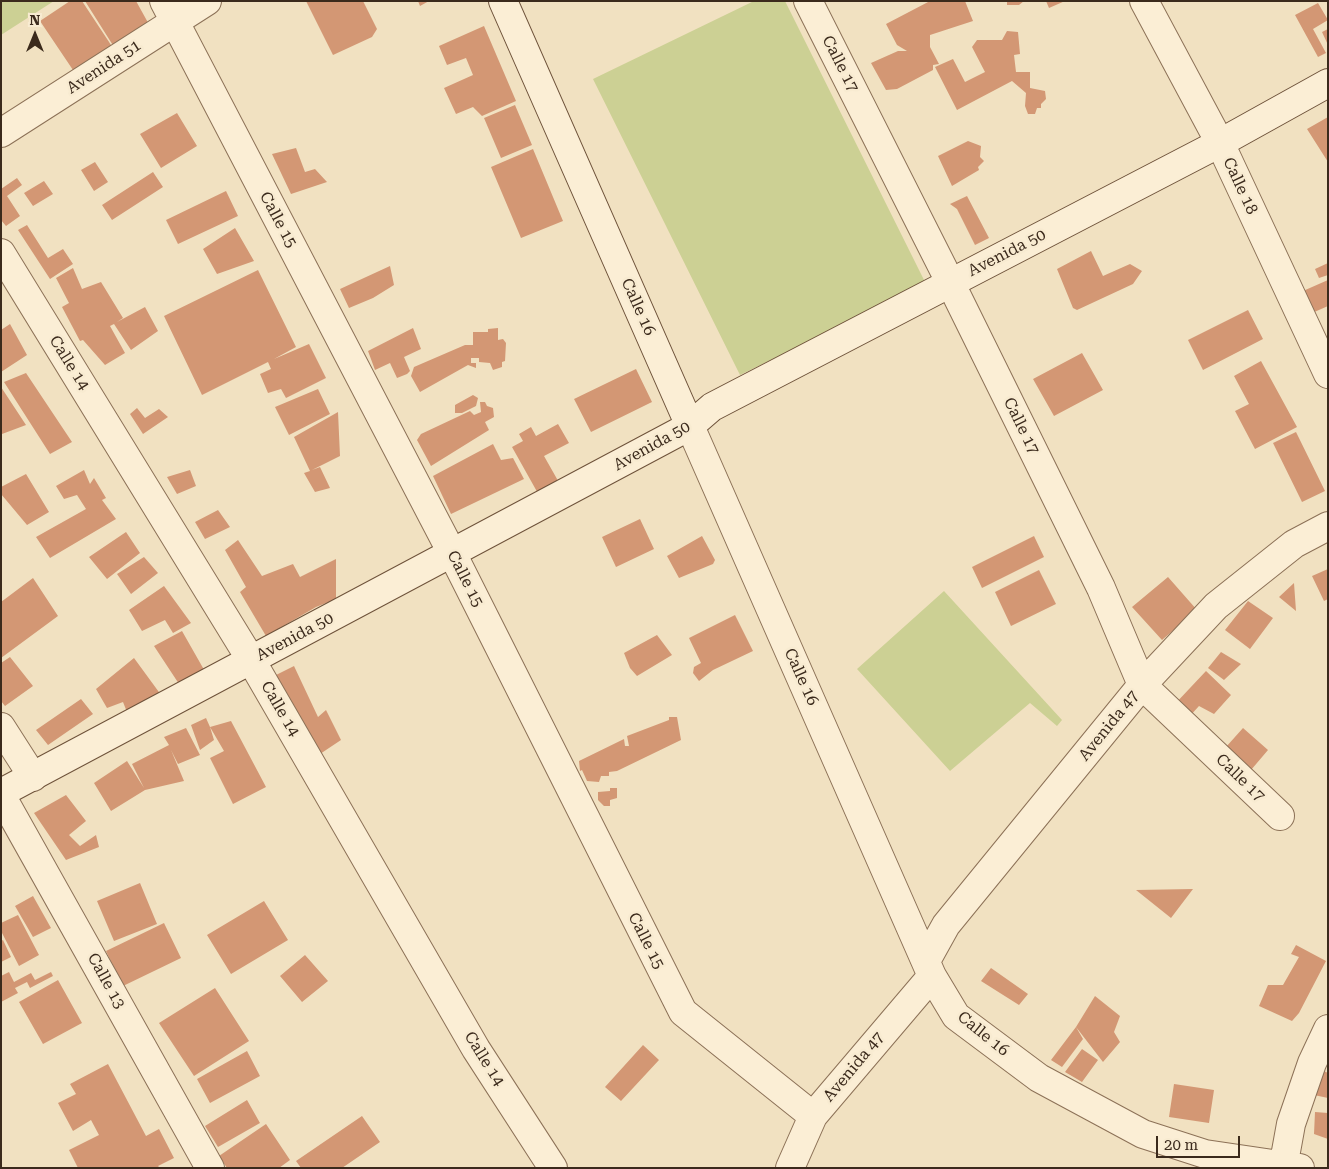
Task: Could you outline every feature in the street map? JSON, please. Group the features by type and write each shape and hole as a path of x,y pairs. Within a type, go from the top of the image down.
{"street":[{"name":"Avenida 51","path":"1,133 169,11 207,1"},
{"name":"Calle 16","path":"503,1 929,969 956,1016 1039,1078 1134,1130 1205,1154 1288,1167"},
{"name":"Calle 17","path":"808,1 950,282 1101,588 1142,685 1280,816"},
{"name":"Calle 18","path":"1144,1 1220,143 1328,374"},
{"name":"Calle 15","path":"169,11 452,555 682,1012 813,1116"},
{"name":"Avenida 50","path":"1,794 452,555 690,426 712,407 1220,143 1328,83"},
{"name":"Calle 14","path":"1,253 251,660 476,1049 553,1168"},
{"name":"Avenida 47","path":"790,1168 813,1116 929,969 946,925 1142,685 1216,606 1294,544 1328,526"},
{"path":"1,728 33,777"},
{"name":"Calle 13","path":"1,794 210,1168"},
{"path":"1288,1167 1291,1124 1312,1063 1328,1029"}],"green space":[{"path":"1,1 54,1 1,35"},
{"path":"754,1 785,1 926,284 740,375 593,79"},
{"path":"944,591 1062,720 1057,726 1030,703 950,771 857,669"}],"building":[{"path":"70,1 82,1 113,48 75,73 40,21"},
{"path":"85,1 136,1 151,28 114,47"},
{"path":"306,1 363,1 377,29 372,37 333,55"},
{"path":"418,1 429,1 420,6"},
{"path":"930,1 965,1 973,21 930,35 930,47 939,64 933,65 933,70 897,89 886,90 871,63 898,51 907,51 897,45 886,24"},
{"path":"1007,1 1024,1 1019,5 1007,5"},
{"path":"1046,1 1065,1 1049,8"},
{"path":"1318,3 1328,20 1313,29 1326,53 1318,57 1295,15"},
{"path":"484,26 516,101 482,116 473,107 456,114 444,88 473,75 466,58 447,65 439,46"},
{"path":"1328,29 1328,45 1322,32"},
{"path":"1007,31 1018,32 1020,54 1014,55 1016,72 1030,72 1030,88 1045,91 1046,99 1041,104 1041,108 1037,108 1035,114 1028,114 1025,106 1026,93 1012,81 957,110 935,67 953,59 965,82 985,72 972,47 977,40 1002,40"},
{"path":"515,105 532,145 501,158 484,118"},
{"path":"177,113 197,146 161,168 140,134"},
{"path":"1328,117 1328,162 1307,129"},
{"path":"968,141 981,146 980,157 984,161 978,167 979,170 952,186 938,156"},
{"path":"296,148 305,172 315,169 327,182 291,194 272,154"},
{"path":"533,149 563,221 521,238 491,167"},
{"path":"95,162 108,182 94,191 81,170"},
{"path":"153,172 163,187 112,220 102,205"},
{"path":"17,178 22,185 7,196 20,216 6,226 1,220 1,189"},
{"path":"44,181 53,194 33,206 24,193"},
{"path":"226,191 238,216 178,244 166,220"},
{"path":"967,196 989,238 975,245 957,209 950,204"},
{"path":"27,225 48,258 63,249 73,264 50,279 18,230"},
{"path":"235,228 254,261 217,274 203,249"},
{"path":"1091,251 1103,276 1130,264 1142,271 1133,284 1077,310 1073,308 1057,269"},
{"path":"1328,263 1328,275 1319,278 1315,269"},
{"path":"390,266 394,285 373,298 349,308 340,289"},
{"path":"73,268 82,289 101,282 123,318 117,322 145,307 158,331 131,350 114,324 110,326 125,353 105,365 83,340 80,341 62,307 69,303 56,278"},
{"path":"258,270 296,347 274,359 309,344 326,378 286,398 281,389 268,393 260,374 271,369 268,362 202,395 164,316"},
{"path":"1328,280 1328,306 1303,317 1303,291"},
{"path":"1248,310 1263,339 1203,370 1188,340"},
{"path":"10,324 27,355 1,372 1,330"},
{"path":"413,328 421,349 404,357 410,371 397,378 390,363 375,370 368,351"},
{"path":"498,328 498,340 503,339 506,343 505,361 502,362 502,367 493,370 490,363 479,362 479,358 471,358 471,363 476,363 476,368 468,365 420,392 411,376 414,367 465,345 473,345 473,332 488,332 488,329"},
{"path":"1082,353 1103,390 1054,416 1033,379"},
{"path":"1261,361 1297,427 1255,449 1235,411 1249,404 1234,376"},
{"path":"636,369 652,402 591,432 574,399"},
{"path":"26,373 72,442 50,454 4,382"},
{"path":"1,387 26,425 2,434 1,432"},
{"path":"318,389 330,414 289,435 275,407"},
{"path":"473,395 478,398 476,406 462,413 455,413 455,405"},
{"path":"480,402 485,402 487,406 493,408 494,417 485,422 489,430 431,466 417,440 421,434 470,411 474,415 481,412"},
{"path":"137,408 145,418 159,409 168,417 143,434 130,414"},
{"path":"338,412 340,456 312,470 320,467 330,488 315,492 304,473 310,471 294,437"},
{"path":"558,424 569,443 544,456 561,486 540,497 512,447 523,441 519,434 531,427 536,436"},
{"path":"1296,432 1325,491 1302,502 1273,443"},
{"path":"493,444 501,460 513,458 524,479 451,514 433,476"},
{"path":"84,470 90,484 94,478 106,498 102,500 116,519 50,558 36,537 86,509 77,495 64,499 56,486"},
{"path":"190,470 196,486 177,494 167,477"},
{"path":"26,474 49,512 27,525 1,494 1,487"},
{"path":"218,510 230,527 205,539 195,522"},
{"path":"640,519 654,549 616,567 602,537"},
{"path":"126,532 140,553 107,579 89,557"},
{"path":"702,536 715,560 713,564 679,578 667,556"},
{"path":"1034,536 1044,557 982,588 972,567"},
{"path":"238,540 262,576 293,564 300,577 336,559 336,599 316,607 266,636 240,592 246,587 225,550"},
{"path":"144,557 158,573 131,594 117,574"},
{"path":"1328,569 1328,599 1324,601 1312,576"},
{"path":"1039,570 1056,604 1011,626 995,592"},
{"path":"1168,577 1197,610 1162,640 1132,607"},
{"path":"33,578 58,616 1,658 1,602"},
{"path":"1294,583 1296,611 1279,597"},
{"path":"164,586 191,623 173,633 165,620 142,631 129,610"},
{"path":"1248,601 1273,618 1250,649 1225,630"},
{"path":"735,615 753,651 713,670 699,681 693,673 694,667 701,663 689,638"},
{"path":"182,631 207,675 181,687 154,646"},
{"path":"657,635 672,655 637,676 630,668 624,653"},
{"path":"1221,652 1241,664 1224,680 1208,668"},
{"path":"10,657 33,686 5,706 1,701 1,663"},
{"path":"134,658 164,699 129,717 123,702 107,708 96,689"},
{"path":"294,666 318,717 326,710 341,740 314,758 270,678"},
{"path":"1206,671 1231,695 1214,714 1199,706 1188,718 1174,705"},
{"path":"81,699 93,714 48,745 36,730"},
{"path":"669,717 677,717 681,740 617,771 609,772 609,776 601,776 599,782 587,781 582,770 580,771 579,761 624,739 625,746 629,746 627,736 669,720"},
{"path":"206,718 214,740 200,750 191,725"},
{"path":"231,721 266,787 233,804 210,758 224,751 210,727"},
{"path":"186,728 200,755 178,764 171,750 184,781 145,790 111,811 94,783 127,761 144,788 132,764 169,745 164,737"},
{"path":"1243,728 1268,750 1251,770 1226,747"},
{"path":"610,788 617,788 617,798 610,800 610,806 604,806 598,800 598,792 610,791"},
{"path":"66,795 86,821 69,835 80,846 96,835 99,847 66,860 34,813"},
{"path":"140,883 157,924 114,941 97,901"},
{"path":"1193,889 1171,918 1136,890"},
{"path":"33,896 51,928 33,937 15,906"},
{"path":"264,901 288,940 231,974 207,935"},
{"path":"18,915 39,955 19,966 1,931 1,923"},
{"path":"164,923 181,958 123,986 106,951"},
{"path":"3,940 11,957 1,962 1,941"},
{"path":"1296,945 1326,961 1299,1013 1292,1021 1259,1006 1268,985 1283,985 1299,957 1291,954"},
{"path":"305,955 328,981 302,1002 280,976"},
{"path":"991,968 1028,994 1019,1005 981,981"},
{"path":"9,972 14,982 31,973 35,980 51,972 53,976 30,988 27,982 15,988 18,993 1,1002 1,976"},
{"path":"58,980 82,1023 43,1044 19,1002"},
{"path":"215,988 249,1041 194,1076 159,1023"},
{"path":"1095,996 1120,1016 1114,1032 1120,1042 1103,1062 1076,1027"},
{"path":"1076,1027 1083,1039 1062,1067 1051,1060"},
{"path":"643,1045 659,1060 621,1101 605,1087"},
{"path":"1082,1049 1098,1060 1082,1082 1065,1072"},
{"path":"247,1051 260,1076 210,1103 197,1079"},
{"path":"108,1064 146,1136 159,1129 174,1158 158,1166 160,1168 78,1168 69,1150 99,1135 91,1120 73,1131 58,1103 76,1094 70,1084"},
{"path":"1324,1071 1328,1073 1328,1098 1314,1095"},
{"path":"1174,1084 1214,1090 1209,1123 1169,1117"},
{"path":"247,1100 260,1123 218,1147 205,1126"},
{"path":"1315,1112 1328,1113 1328,1139 1314,1134"},
{"path":"362,1116 380,1142 342,1168 301,1168 296,1161"},
{"path":"266,1124 290,1160 279,1168 227,1168 219,1156"}]}
